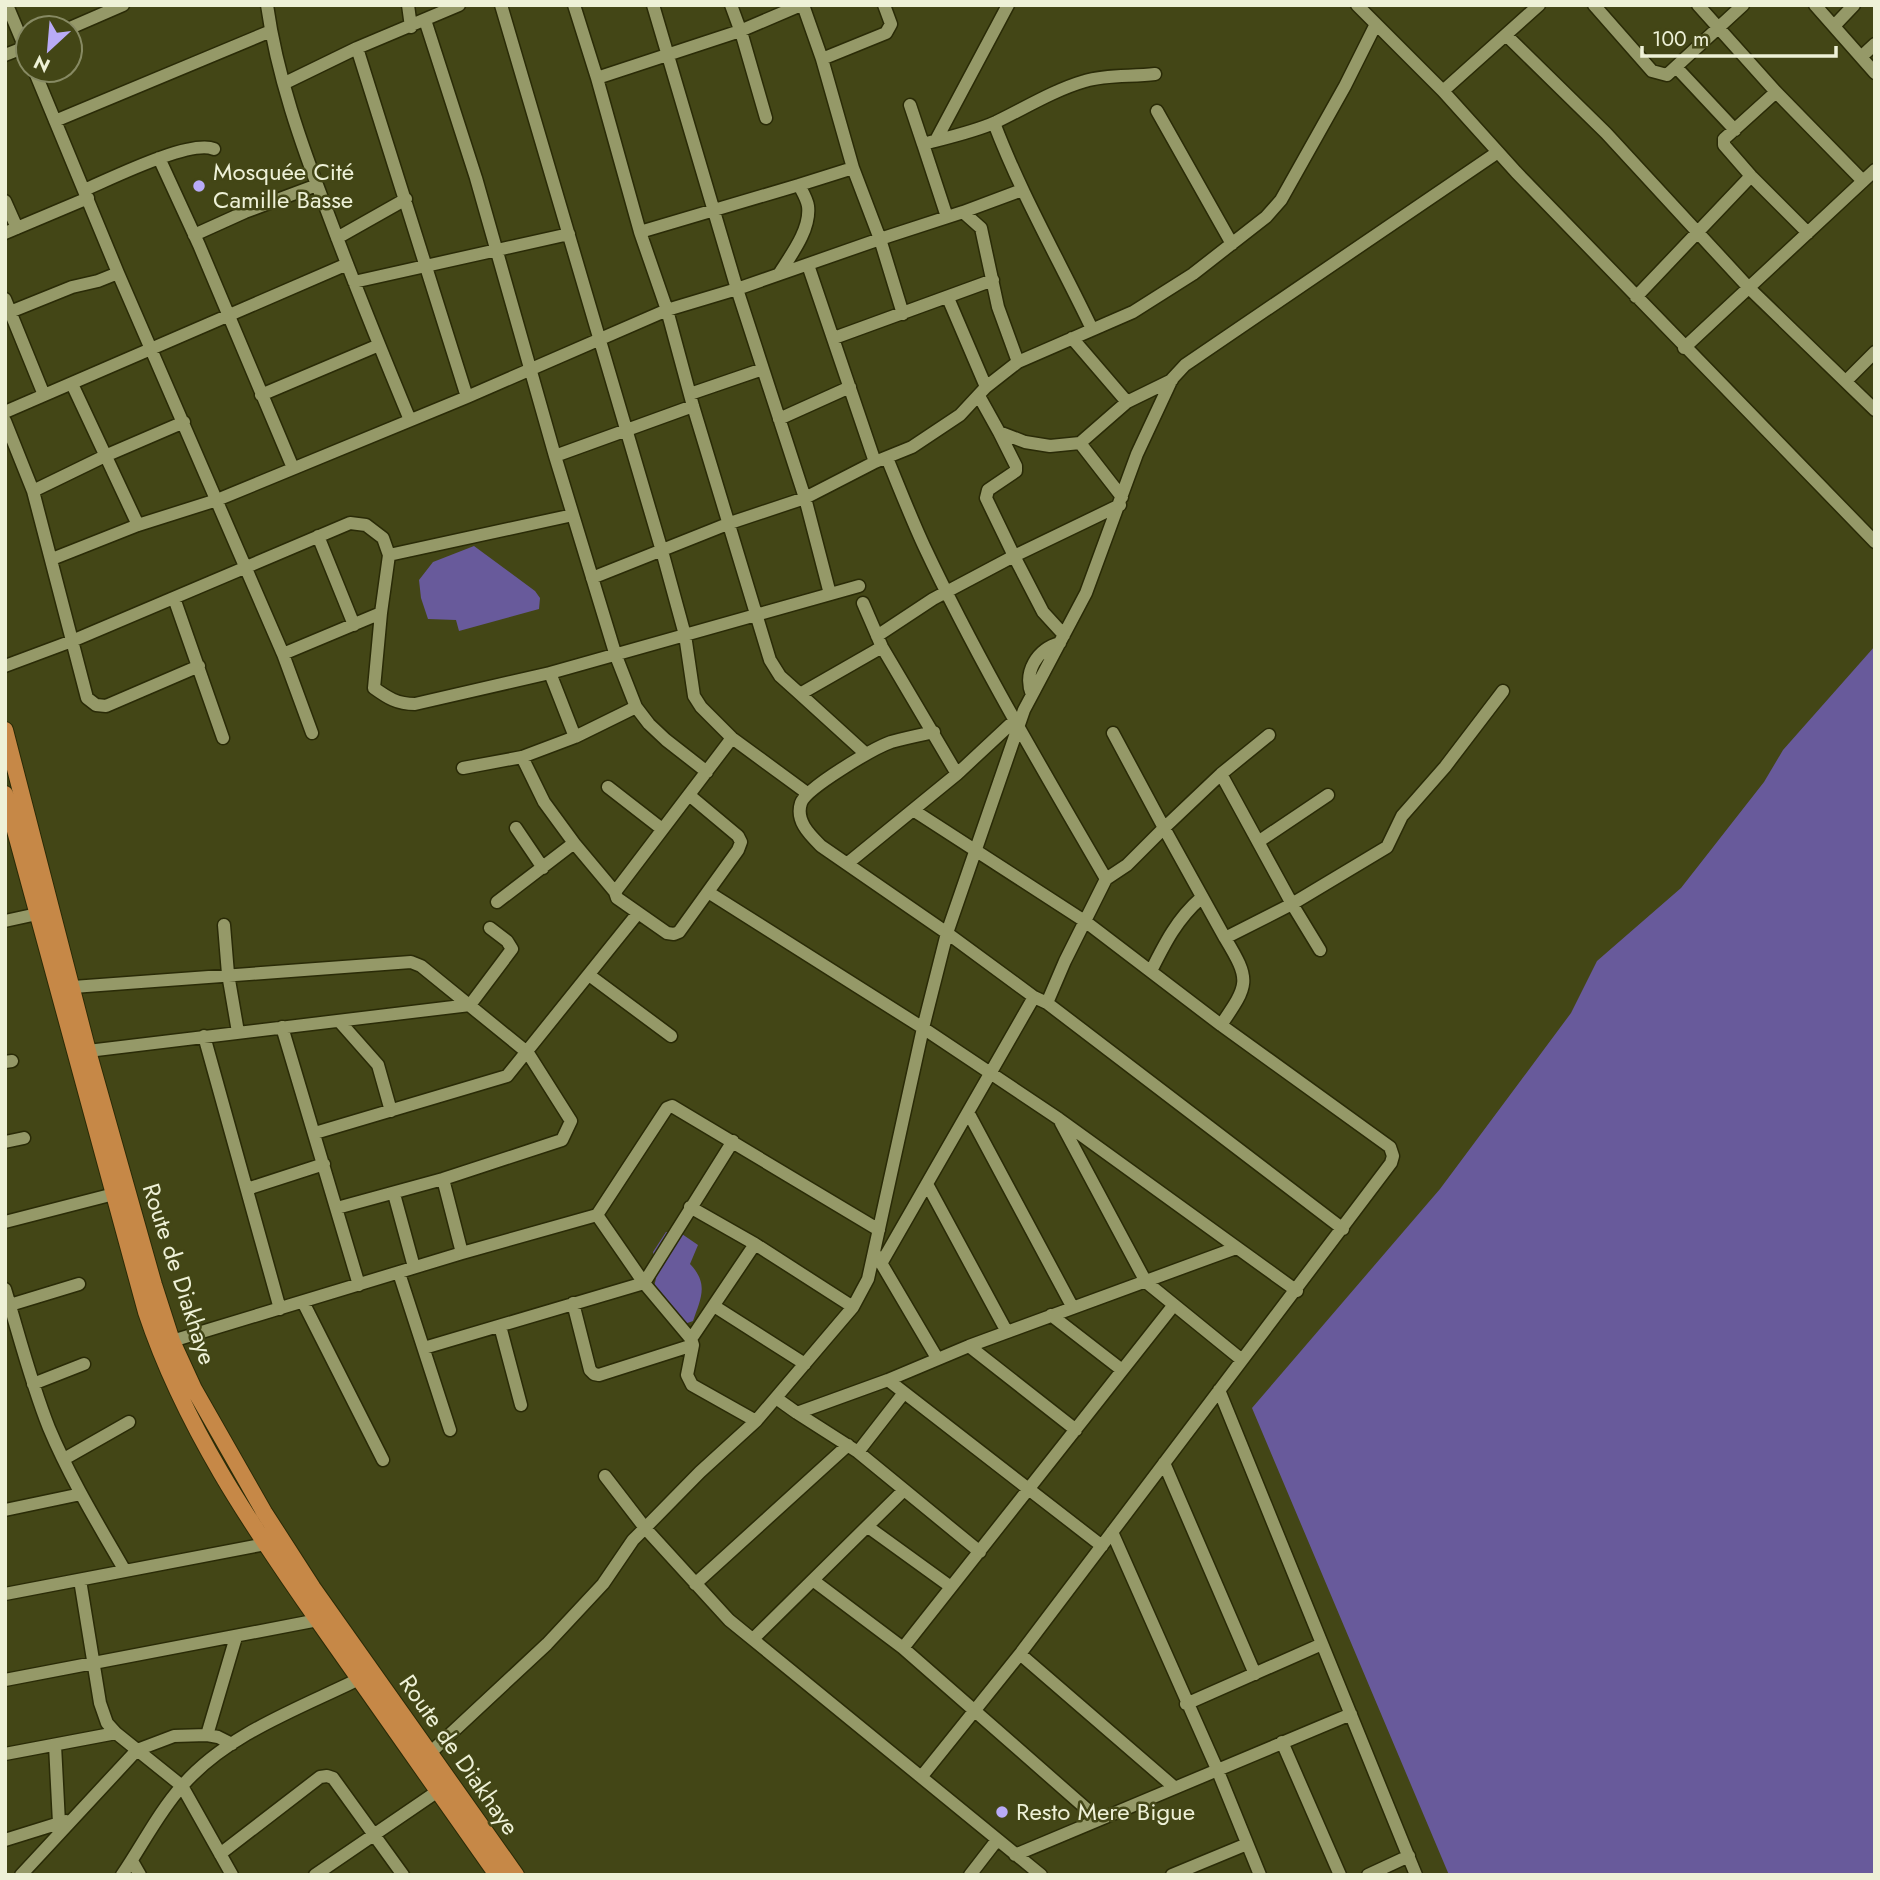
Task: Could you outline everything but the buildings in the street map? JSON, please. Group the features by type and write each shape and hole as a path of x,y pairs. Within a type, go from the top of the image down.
{"main road":[{"name":"Route de Diakhaye","path":"5,732 88,1051 172,1341 224,1445 282,1540 516,1875"},
{"name":"Route de Diakhaye","path":"5,794 146,1312 170,1378 194,1426 265,1544 497,1875"}],"street":[{"path":"267,5 292,118 345,265 410,419"},
{"path":"408,5 411,27"},
{"path":"285,83 357,48 459,5"},
{"path":"501,5 662,551 685,635 694,696 701,707 732,738 807,793"},
{"path":"573,5 597,78 640,232 667,310 770,660 780,676 866,754"},
{"path":"653,5 737,289 805,498 830,594"},
{"path":"731,5 766,118"},
{"path":"597,78 740,31 802,5 822,59 853,168 880,239 903,314"},
{"path":"822,59 886,33 891,24 884,5"},
{"path":"936,140 1008,5"},
{"path":"1357,5 1443,91 1684,348 1875,542"},
{"path":"1443,91 1539,5"},
{"path":"1594,5 1653,71 1667,75 1743,5"},
{"path":"1698,5 1776,92 1863,181"},
{"path":"1815,5 1875,73"},
{"path":"1834,26 1854,5"},
{"path":"84,22 116,7"},
{"path":"425,20 475,178 615,656 636,707 666,740 707,772"},
{"path":"592,578 730,523 805,498 912,447 960,415 982,391 1018,362 1133,313 1193,274 1266,217 1281,201 1376,24"},
{"path":"55,121 271,31"},
{"path":"1506,35 1606,133 1749,288 1875,410"},
{"path":"1861,57 1875,44"},
{"path":"357,48 467,397"},
{"path":"1676,67 1735,130"},
{"path":"923,144 994,123 1020,108 1085,81 1108,76 1155,74"},
{"path":"40,84 118,273 283,654 312,733"},
{"path":"1776,92 1724,139 1724,145 1808,233"},
{"path":"910,105 947,217"},
{"path":"1157,111 1231,244"},
{"path":"994,123 1022,190 1092,329"},
{"path":"5,201 11,231 159,158 198,146 214,149"},
{"path":"937,1358 878,1257 879,1230 923,1028 947,933 1017,723 1032,695 1029,686 1030,674 1047,646 1062,639 1086,593 1138,454 1172,379 1203,352 1498,152"},
{"path":"159,158 293,468"},
{"path":"640,232 853,168"},
{"path":"1684,348 1875,170"},
{"path":"1636,297 1751,176"},
{"path":"194,235 317,184"},
{"path":"779,274 797,244 806,220 808,205 799,185"},
{"path":"52,559 138,525 217,500 467,397 667,310 808,265 1022,190"},
{"path":"337,238 406,198"},
{"path":"963,212 981,228 998,307 1018,362"},
{"path":"354,282 569,234"},
{"path":"5,412 345,265"},
{"path":"808,265 850,387 881,460 1017,723 1106,879"},
{"path":"8,313 72,287 118,273"},
{"path":"834,338 993,280"},
{"path":"948,298 982,391 1016,466 1016,471 988,489 986,498 1043,612 1062,639"},
{"path":"5,299 8,313 44,395"},
{"path":"1072,338 1127,402"},
{"path":"261,395 379,345"},
{"path":"1846,381 1875,352"},
{"path":"555,456 627,430 763,369"},
{"path":"999,432 1025,442 1050,446 1080,443 1127,402 1172,379"},
{"path":"72,384 138,525"},
{"path":"779,419 850,387"},
{"path":"5,421 33,491 87,698 96,705 106,706 199,666"},
{"path":"33,491 184,422"},
{"path":"1080,443 1121,501"},
{"path":"800,694 947,592 1121,501"},
{"path":"389,555 573,515"},
{"path":"5,666 72,641 350,523 366,525 383,538 389,555 374,688 391,700 404,704 415,704 550,673 859,586"},
{"path":"318,536 354,625"},
{"path":"174,598 223,738"},
{"path":"863,603 880,641 957,774"},
{"path":"283,654 381,613"},
{"path":"550,673 575,737"},
{"path":"1225,938 1292,904 1387,847 1402,816 1445,767 1503,691"},
{"path":"463,768 522,757 575,737 636,707"},
{"path":"848,863 1017,723"},
{"path":"934,732 888,743 866,754 807,793 800,804 800,816 806,830 821,846 1034,997 1047,1003 1343,1229"},
{"path":"1113,733 1201,898 1241,965 1244,981 1242,994 1221,1025"},
{"path":"1047,1003 1106,879 1127,865 1221,774 1269,735"},
{"path":"615,892 732,738"},
{"path":"522,757 544,802 617,898 667,933 674,934 679,932 741,842 738,836 689,795"},
{"path":"1221,774 1320,950"},
{"path":"608,787 662,829"},
{"path":"1258,842 1328,795"},
{"path":"913,810 1086,922 1221,1025 1390,1147 1393,1156 1391,1163 1297,1291 1020,1654 922,1776"},
{"path":"516,828 543,868"},
{"path":"498,902 574,843"},
{"path":"708,892 923,1028 1059,1119 1297,1291"},
{"path":"1151,971 1171,930 1201,898"},
{"path":"315,1133 507,1076 638,913"},
{"path":"5,921 37,914"},
{"path":"224,925 228,974 238,1032"},
{"path":"88,1051 470,1005 512,950 508,942 490,928"},
{"path":"72,987 411,962 421,966 528,1053 571,1121 562,1140 394,1194 337,1208"},
{"path":"589,975 671,1036"},
{"path":"430,1753 547,1644 603,1584 645,1528 700,1472 756,1421 853,1307 878,1257 927,1184 1034,997"},
{"path":"340,1022 378,1065 391,1111"},
{"path":"282,1027 359,1284"},
{"path":"204,1036 280,1309"},
{"path":"172,1341 414,1267 597,1215 667,1108 672,1106 879,1230"},
{"path":"968,1111 1073,1308"},
{"path":"1059,1119 1146,1282 1242,1360"},
{"path":"5,1142 24,1138"},
{"path":"424,1349 644,1283 733,1141"},
{"path":"247,1189 324,1164"},
{"path":"443,1179 462,1253"},
{"path":"927,1184 1007,1332"},
{"path":"5,1222 114,1194"},
{"path":"394,1194 414,1267"},
{"path":"690,1207 755,1244 853,1307"},
{"path":"597,1215 644,1283 692,1342"},
{"path":"755,1244 692,1342 687,1375 692,1385 756,1421"},
{"path":"797,1413 1051,1315 1236,1248"},
{"path":"399,1273 450,1430"},
{"path":"10,1305 79,1284"},
{"path":"5,1289 33,1384 50,1429 81,1494 125,1571"},
{"path":"303,1302 383,1460"},
{"path":"573,1303 590,1370 599,1376 692,1342"},
{"path":"714,1306 804,1364"},
{"path":"903,1648 1173,1306"},
{"path":"1051,1315 1122,1370"},
{"path":"500,1326 521,1405"},
{"path":"970,1346 1076,1430"},
{"path":"33,1384 84,1363"},
{"path":"888,1380 1102,1546"},
{"path":"1219,1390 1416,1875"},
{"path":"695,1584 853,1448 903,1394"},
{"path":"776,1398 853,1448 980,1552"},
{"path":"64,1459 129,1422"},
{"path":"1164,1463 1255,1674"},
{"path":"605,1476 645,1528 729,1620 1041,1875"},
{"path":"753,1639 904,1490"},
{"path":"5,1510 81,1494"},
{"path":"868,1527 951,1587"},
{"path":"1112,1532 1217,1769 1260,1875"},
{"path":"5,1594 282,1540"},
{"path":"80,1580 100,1703 107,1723 182,1786 232,1875"},
{"path":"814,1581 903,1648 1098,1819"},
{"path":"5,1680 318,1620"},
{"path":"207,1735 236,1637"},
{"path":"1186,1704 1322,1644"},
{"path":"1020,1654 1174,1787"},
{"path":"122,1875 182,1786 207,1763 246,1735 359,1679"},
{"path":"1015,1855 1351,1714"},
{"path":"5,1754 116,1733"},
{"path":"21,1875 137,1750 174,1736 207,1735 232,1744"},
{"path":"1282,1742 1340,1875"},
{"path":"55,1745 59,1824"},
{"path":"220,1854 320,1777 327,1776 333,1778 403,1875"},
{"path":"315,1875 438,1791"},
{"path":"5,1840 73,1819"},
{"path":"970,1875 997,1840"},
{"path":"1172,1875 1247,1844"},
{"path":"1367,1875 1409,1856"},
{"path":"132,1861 139,1875"}],"shaded area":[{"path":"474,546 535,591 540,598 539,609 459,631 456,620 428,619 419,580 433,562"},
{"path":"1875,646 1875,1875 1449,1875 1252,1408 1440,1189 1571,1013 1597,961 1681,888 1764,782 1783,750"},
{"path":"666,1232 679,1232 698,1245 690,1264 700,1278 701,1298 693,1321 676,1327 650,1294 656,1273 653,1252"}],"place":[{"name":"Mosquée Cité Camille Basse","path":"199,186"},
{"name":"Resto Mere Bigue","path":"1002,1812"}]}
